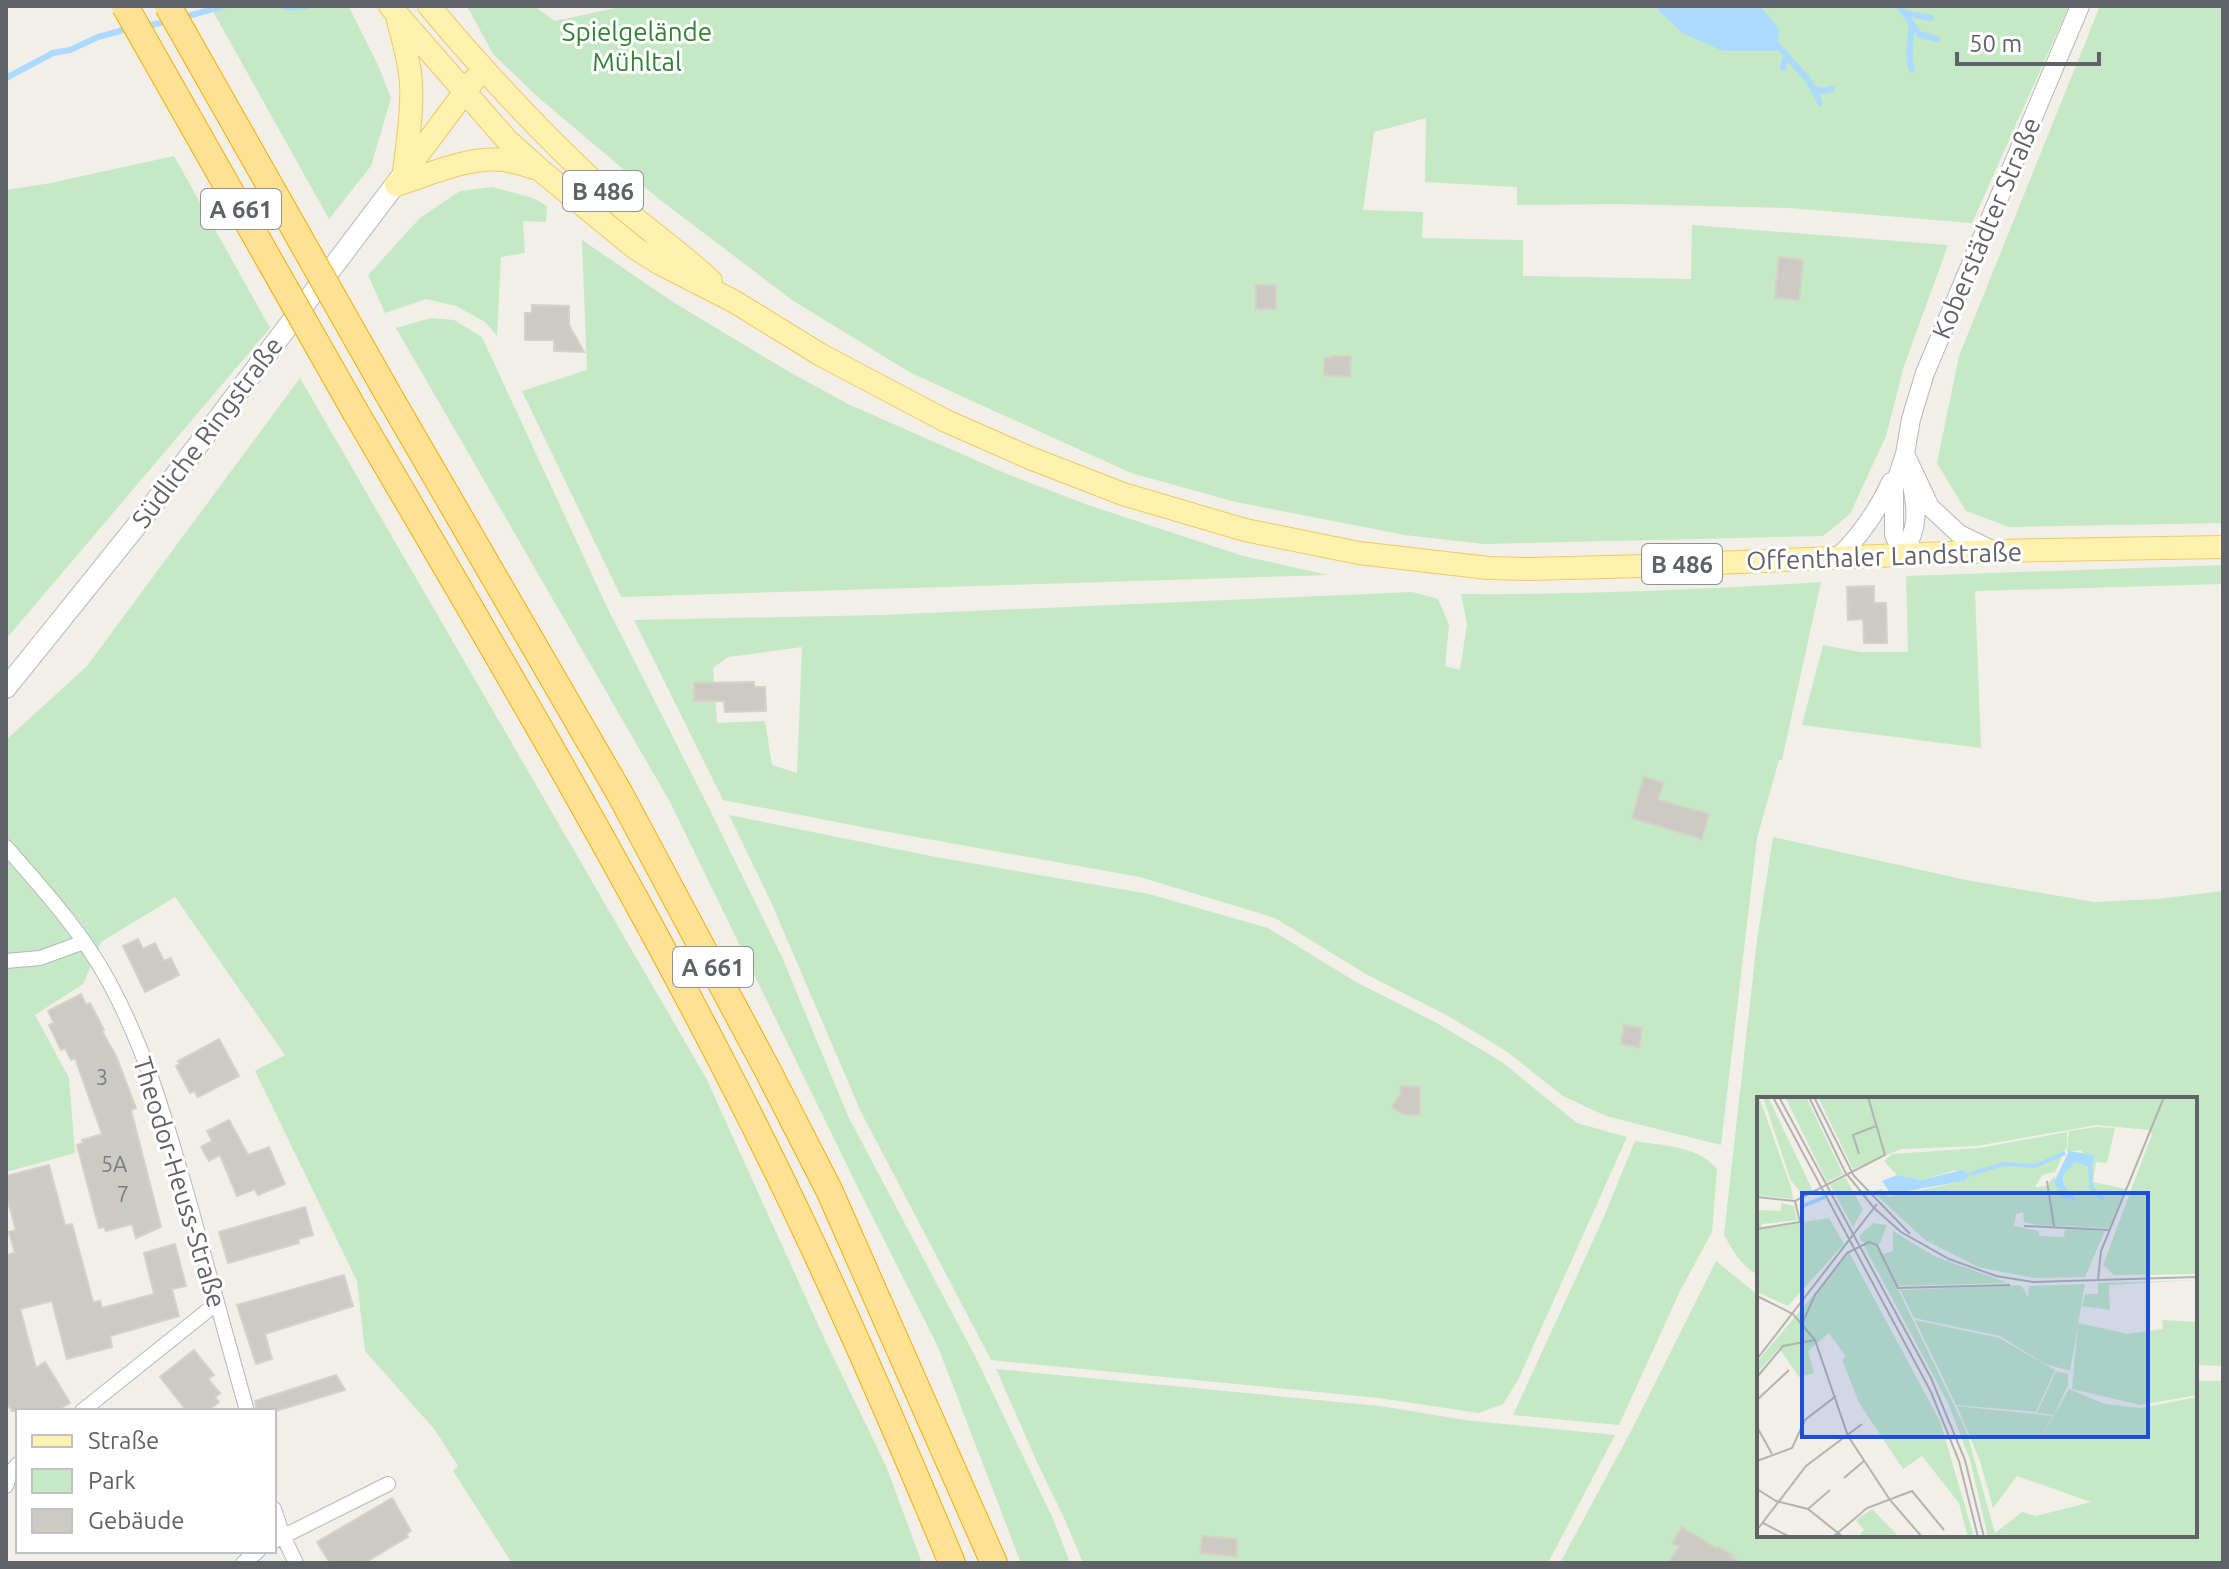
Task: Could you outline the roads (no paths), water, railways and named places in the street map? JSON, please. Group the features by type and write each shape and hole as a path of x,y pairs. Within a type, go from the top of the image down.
{"highway":[{"name":"A 661","path":"125,6 591,821 738,1093 828,1278 909,1458 952,1563"},
{"name":"A 661","path":"168,6 620,794 768,1071 829,1190 994,1563"}],"main road":[{"name":"Offenthaler Landstraße","path":"429,6 482,69 609,197 684,256 735,302"},
{"name":"Offenthaler Landstraße","path":"393,10 507,140 635,248 657,262 735,302 821,355 946,421 1123,494 1245,530 1359,553 1488,568 1537,569 1994,551 2223,547"},
{"path":"393,10 411,84 411,112 400,179"},
{"path":"400,179 482,69"},
{"path":"400,179 486,160 504,160 539,169"},
{"name":"Südliche Ringstraße","path":"6,688 142,519 400,179"}],"street":[{"name":"Koberstädter Straße","path":"1905,454 1911,419 1925,373 2080,6"},
{"path":"1905,454 1930,507 1959,534 1994,551"},
{"path":"1904,555 1913,534 1917,512 1905,454"},
{"path":"1836,559 1868,525 1905,454"},
{"name":"Theodor-Heuss-Straße","path":"6,847 84,942 126,1014 153,1079 246,1409"},
{"path":"6,961 40,958 84,942"},
{"path":"84,1409 217,1303"},
{"path":"6,1486 16,1466"},
{"path":"296,1563 279,1539 388,1484"}],"water":[{"path":"1654,6 1760,6 1779,29 1777,51 1723,51 1682,33"}],"waterway":[{"path":"181,18 224,6"},
{"path":"283,6 307,6"},
{"path":"1899,6 1919,34 1937,39"},
{"path":"1904,13 1931,18"},
{"path":"146,26 170,21"},
{"path":"1911,27 1909,54 1912,70"},
{"path":"6,78 53,53 131,28"},
{"path":"1773,43 1809,81 1820,103"},
{"path":"1783,68 1786,56"},
{"path":"1813,89 1832,89"}],"park label":[{"name":"Spielgelände Mühltal","path":"637,46"}]}
